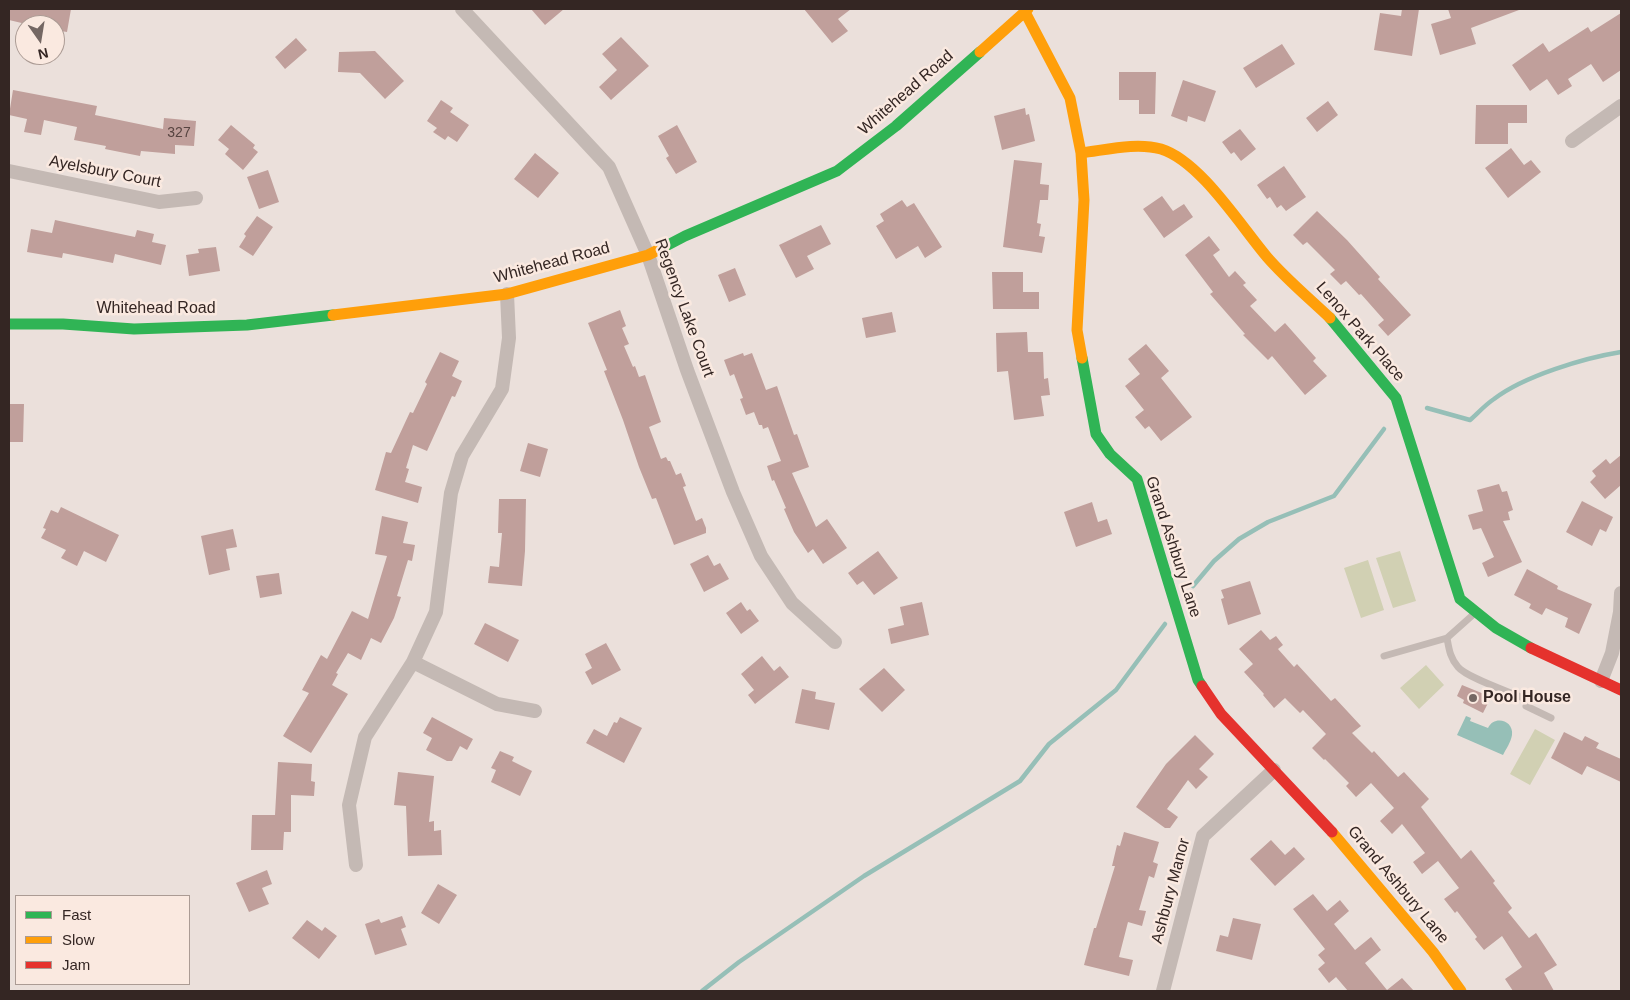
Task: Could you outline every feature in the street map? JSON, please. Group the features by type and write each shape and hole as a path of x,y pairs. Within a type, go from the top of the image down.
{"street":[{"name":"Regency Lake Court","path":"462,9 610,167 648,255 687,370 730,483 761,556 792,603 835,642"},
{"name":"Whitehead Road","path":"9,324 64,324 134,329 247,325 507,294 648,255 685,236 837,171 896,126 1026,11"},
{"name":"Grand Ashbury Lane","path":"1026,11 1070,98 1081,153 1084,200 1077,330 1096,434 1110,454 1136,479 1198,680 1221,714 1324,821 1433,952 1461,991"},
{"path":"1572,140 1621,106"},
{"name":"Lenox Park Place","path":"1081,153 1137,147 1160,149 1181,158 1202,176 1268,258 1331,319 1396,398 1460,599 1475,613 1504,634 1621,690"},
{"name":"Ayelsbury Court","path":"9,171 159,202 196,198"},
{"path":"356,865 349,805 365,737 413,662 436,612 451,493 462,456 502,389 509,338 507,294"},
{"path":"1601,681 1612,652 1620,612 1621,594"},
{"path":"413,662 497,704 535,711"},
{"name":"Ashbury Manor","path":"1163,991 1203,836 1274,770"}],"lane":[{"path":"1384,656 1447,638 1475,613"},
{"path":"1447,638 1450,654 1459,669 1473,677 1528,700 1526,706 1551,718"}],"green space":[{"path":"1400,551 1416,601 1393,608 1376,558"},
{"path":"1368,560 1384,610 1361,618 1344,568"},
{"path":"1426,665 1444,685 1419,709 1400,688"},
{"path":"1535,729 1555,740 1530,785 1510,774"}],"water":[{"path":"1466,716 1471,718 1470,721 1488,728 1491,724 1499,721 1503,721 1510,726 1512,735 1503,755 1457,735"}],"building":[{"path":"9,9 71,9 67,32 65,32 65,15 15,15 15,21 9,20"},
{"path":"531,9 564,9 545,25"},
{"path":"804,9 851,9 838,19 848,31 832,43"},
{"path":"1402,9 1419,9 1412,56 1374,50 1380,13 1401,16"},
{"path":"1448,9 1519,10 1471,28 1476,44 1440,55 1431,24 1451,18"},
{"path":"1621,13 1621,70 1603,82 1591,64 1568,79 1572,86 1558,95 1547,79 1530,91 1512,65 1543,43 1549,52 1588,27 1591,32"},
{"path":"621,37 649,66 611,100 599,87 617,70 602,54"},
{"path":"296,38 307,50 285,69 275,57"},
{"path":"1282,44 1295,64 1256,88 1243,68"},
{"path":"375,51 404,81 385,99 360,73 338,72 339,52"},
{"path":"1119,72 1156,72 1155,114 1139,114 1139,100 1119,100"},
{"path":"1183,80 1216,91 1205,122 1188,116 1187,122 1171,116"},
{"path":"13,90 97,106 95,115 163,129 164,118 196,121 194,146 175,145 175,154 141,151 140,156 105,149 106,146 74,140 77,127 44,120 41,135 24,132 27,119 9,115"},
{"path":"441,100 453,108 450,112 469,125 457,142 448,136 445,140 433,132 437,128 427,121"},
{"path":"1328,101 1338,115 1317,132 1306,118"},
{"path":"1476,105 1527,105 1527,123 1508,123 1508,144 1475,144"},
{"path":"1025,108 1026,115 1029,114 1035,141 1002,150 994,116"},
{"path":"231,125 255,145 253,148 258,152 243,170 225,154 229,149 218,140"},
{"path":"677,125 697,162 676,174 666,158 669,156 658,136"},
{"path":"1240,129 1256,149 1241,161 1234,152 1231,154 1222,142"},
{"path":"1511,148 1524,165 1531,160 1541,172 1508,198 1485,168"},
{"path":"535,153 559,173 538,198 514,179"},
{"path":"1014,160 1042,163 1040,184 1049,185 1048,200 1040,200 1037,223 1041,224 1039,236 1045,237 1042,253 1003,247"},
{"path":"1284,166 1306,197 1286,211 1281,205 1277,208 1270,197 1267,199 1257,185"},
{"path":"268,170 279,202 259,209 247,177"},
{"path":"1162,196 1173,211 1184,204 1193,217 1164,238 1143,209"},
{"path":"902,200 907,207 914,203 942,247 925,258 918,246 896,259 876,226 884,221 880,214"},
{"path":"1317,211 1347,240 1380,277 1378,279 1411,315 1388,336 1378,325 1384,320 1361,294 1359,295 1346,281 1341,285 1330,274 1335,270 1307,242 1303,245 1293,235"},
{"path":"257,216 273,227 253,256 239,247 246,236 244,234"},
{"path":"55,220 135,237 137,230 154,234 152,242 166,245 161,265 115,254 113,263 63,253 62,258 27,252 31,229 52,233"},
{"path":"821,225 831,244 807,256 814,269 796,278 779,245"},
{"path":"1209,236 1220,250 1213,255 1229,277 1235,271 1246,283 1243,285 1257,300 1250,306 1275,332 1285,323 1316,358 1313,361 1327,376 1305,395 1272,356 1268,360 1243,335 1245,334 1210,294 1213,292 1185,255"},
{"path":"216,247 220,271 189,276 186,255 199,253 198,249"},
{"path":"735,268 746,295 729,302 718,275"},
{"path":"992,272 1023,272 1023,292 1039,292 1039,309 993,309"},
{"path":"620,310 626,326 622,328 629,344 624,346 639,377 645,375 661,422 649,427 661,459 666,457 670,461 676,475 681,473 686,486 683,487 696,521 702,518 706,528 706,533 674,545 656,498 652,499 639,467 604,371 607,370 588,323"},
{"path":"892,312 896,332 866,338 862,318"},
{"path":"1027,332 1028,352 1043,352 1044,379 1048,378 1050,395 1041,396 1044,416 1014,420 1008,371 997,372 996,333"},
{"path":"1146,344 1169,371 1161,378 1192,417 1161,441 1149,426 1145,429 1135,417 1144,410 1125,386 1140,374 1128,359"},
{"path":"440,352 459,361 452,376 462,381 455,397 452,396 427,451 413,445 406,468 409,469 405,482 422,487 418,503 375,490 386,452 391,453 410,412 413,413 427,384 425,382"},
{"path":"743,353 744,356 752,353 766,390 777,386 794,435 797,434 809,467 792,473 816,527 827,519 847,548 823,564 813,549 808,553 794,532 784,509 786,508 774,480 772,481 767,466 781,461 768,427 763,429 762,425 759,425 754,412 746,415 740,399 743,398 734,374 730,376 724,360"},
{"path":"9,404 24,404 23,442 9,442"},
{"path":"528,443 548,449 540,477 520,471"},
{"path":"1621,455 1621,485 1605,499 1590,482 1596,476 1592,471 1606,459 1610,464"},
{"path":"1499,484 1502,492 1507,491 1513,510 1508,512 1510,520 1503,521 1522,562 1488,577 1482,563 1494,557 1481,528 1473,530 1468,515 1483,511 1477,490"},
{"path":"499,499 526,499 522,586 488,583 490,566 499,567 502,533 498,533"},
{"path":"1582,501 1613,517 1606,532 1600,529 1592,546 1566,532"},
{"path":"1092,502 1098,522 1107,519 1112,534 1076,547 1064,512"},
{"path":"61,507 119,535 106,562 84,551 77,566 61,558 66,550 41,538 46,529 43,528 51,510 58,513"},
{"path":"382,516 408,522 403,543 415,545 412,561 408,560 397,596 401,597 394,618 381,643 371,638 361,660 348,653 336,673 338,674 332,685 348,694 311,753 283,736 309,693 302,690 321,655 327,659 352,611 368,619 387,556 375,554"},
{"path":"233,529 237,547 226,549 230,570 209,575 201,536"},
{"path":"878,551 898,578 874,595 863,581 857,585 848,573"},
{"path":"708,555 714,566 720,563 729,579 704,592 690,564"},
{"path":"1527,569 1558,586 1557,589 1592,604 1579,634 1565,627 1568,618 1546,608 1542,615 1529,608 1531,604 1514,595"},
{"path":"279,573 282,594 260,598 256,576"},
{"path":"1250,581 1261,614 1228,625 1221,599 1224,598 1221,590"},
{"path":"741,602 747,611 750,609 759,621 741,634 726,613"},
{"path":"922,602 929,635 891,644 888,629 904,625 900,607"},
{"path":"485,623 519,640 508,662 474,644"},
{"path":"1261,630 1270,640 1276,636 1283,645 1278,649 1294,667 1297,664 1331,701 1335,698 1361,726 1352,733 1372,753 1374,751 1398,777 1404,772 1429,799 1421,807 1461,859 1471,850 1495,881 1493,883 1512,908 1508,912 1529,938 1536,933 1557,965 1544,973 1554,991 1513,991 1505,979 1522,967 1502,936 1484,950 1475,939 1477,937 1457,911 1455,913 1444,899 1459,888 1438,861 1422,874 1413,862 1425,853 1402,824 1392,834 1380,821 1394,808 1371,783 1356,797 1346,786 1349,783 1312,748 1326,734 1303,710 1300,713 1285,698 1274,708 1244,672 1253,664 1239,649"},
{"path":"606,643 621,670 592,685 585,672 592,668 585,654"},
{"path":"762,656 774,671 780,666 789,677 755,704 748,695 754,690 741,674"},
{"path":"884,668 905,690 882,712 859,689"},
{"name":"Pool House","path":"1462,685 1484,694 1483,696 1490,699 1483,713 1463,703 1464,700 1457,696"},
{"path":"802,689 816,692 815,699 835,703 829,730 795,723"},
{"path":"432,717 473,739 467,750 460,746 452,761 447,761 426,750 432,738 423,733"},
{"path":"620,717 642,728 624,763 586,743 594,729 607,736 614,722 617,723"},
{"path":"1564,732 1582,741 1585,736 1599,743 1596,748 1621,759 1621,782 1587,766 1582,775 1551,758"},
{"path":"1195,735 1214,754 1199,769 1208,777 1196,789 1188,780 1167,809 1178,817 1170,828 1165,828 1136,807 1166,764"},
{"path":"500,751 514,757 512,761 532,771 520,796 491,782 496,770 491,768"},
{"path":"278,762 312,764 311,781 315,782 314,796 291,795 291,832 284,832 283,850 251,850 252,815 275,815"},
{"path":"398,772 434,776 429,822 434,821 434,831 441,830 442,855 408,856 406,806 394,805"},
{"path":"1124,832 1159,842 1153,862 1158,864 1154,878 1149,876 1139,910 1146,911 1142,926 1128,922 1119,957 1133,960 1129,976 1084,965 1094,928 1096,928 1115,866 1112,866 1117,845 1120,846"},
{"path":"1271,840 1285,855 1294,847 1305,859 1275,886 1250,859"},
{"path":"267,870 272,884 262,888 269,904 249,912 236,883"},
{"path":"438,884 457,895 439,924 421,913"},
{"path":"1313,894 1327,911 1340,900 1349,911 1334,924 1355,950 1371,937 1381,950 1365,963 1387,990 1402,978 1414,991 1348,991 1336,977 1329,983 1318,969 1325,963 1318,955 1325,949 1293,909"},
{"path":"402,916 406,927 401,929 407,945 375,955 365,924 379,919 381,923"},
{"path":"1233,918 1261,924 1252,960 1216,951 1220,935 1228,937"},
{"path":"307,920 322,931 325,927 337,936 319,959 292,938"}],"waterway":[{"path":"1427,408 1470,420 1491,401 1521,383 1572,363 1621,352"},
{"path":"1193,586 1214,561 1239,539 1268,522 1334,496 1384,429"},
{"path":"702,991 739,962 864,876 1020,781 1049,744 1116,690 1165,624"}],"traffic: fast":[{"path":"664,247 685,236 837,171 896,126 980,52"},
{"path":"9,324 63,324 134,329 247,325 333,315"},
{"path":"1330,318 1396,398 1460,599 1496,628 1531,648"},
{"path":"1082,358 1096,434 1110,454 1137,479 1198,680 1202,686"}],"traffic: slow":[{"path":"980,52 1028,9"},
{"path":"1025,12 1070,98 1081,153 1084,200 1077,330 1082,358"},
{"path":"1081,153 1141,146 1161,149 1176,156 1205,180 1274,265 1330,318"},
{"path":"333,315 507,294 648,255 664,247"},
{"path":"1332,832 1433,952 1461,991"}],"traffic: jam":[{"path":"1531,648 1621,690"},
{"path":"1202,686 1221,714 1332,832"}],"place":[{"name":"Pool House","path":"1473,698"}]}
